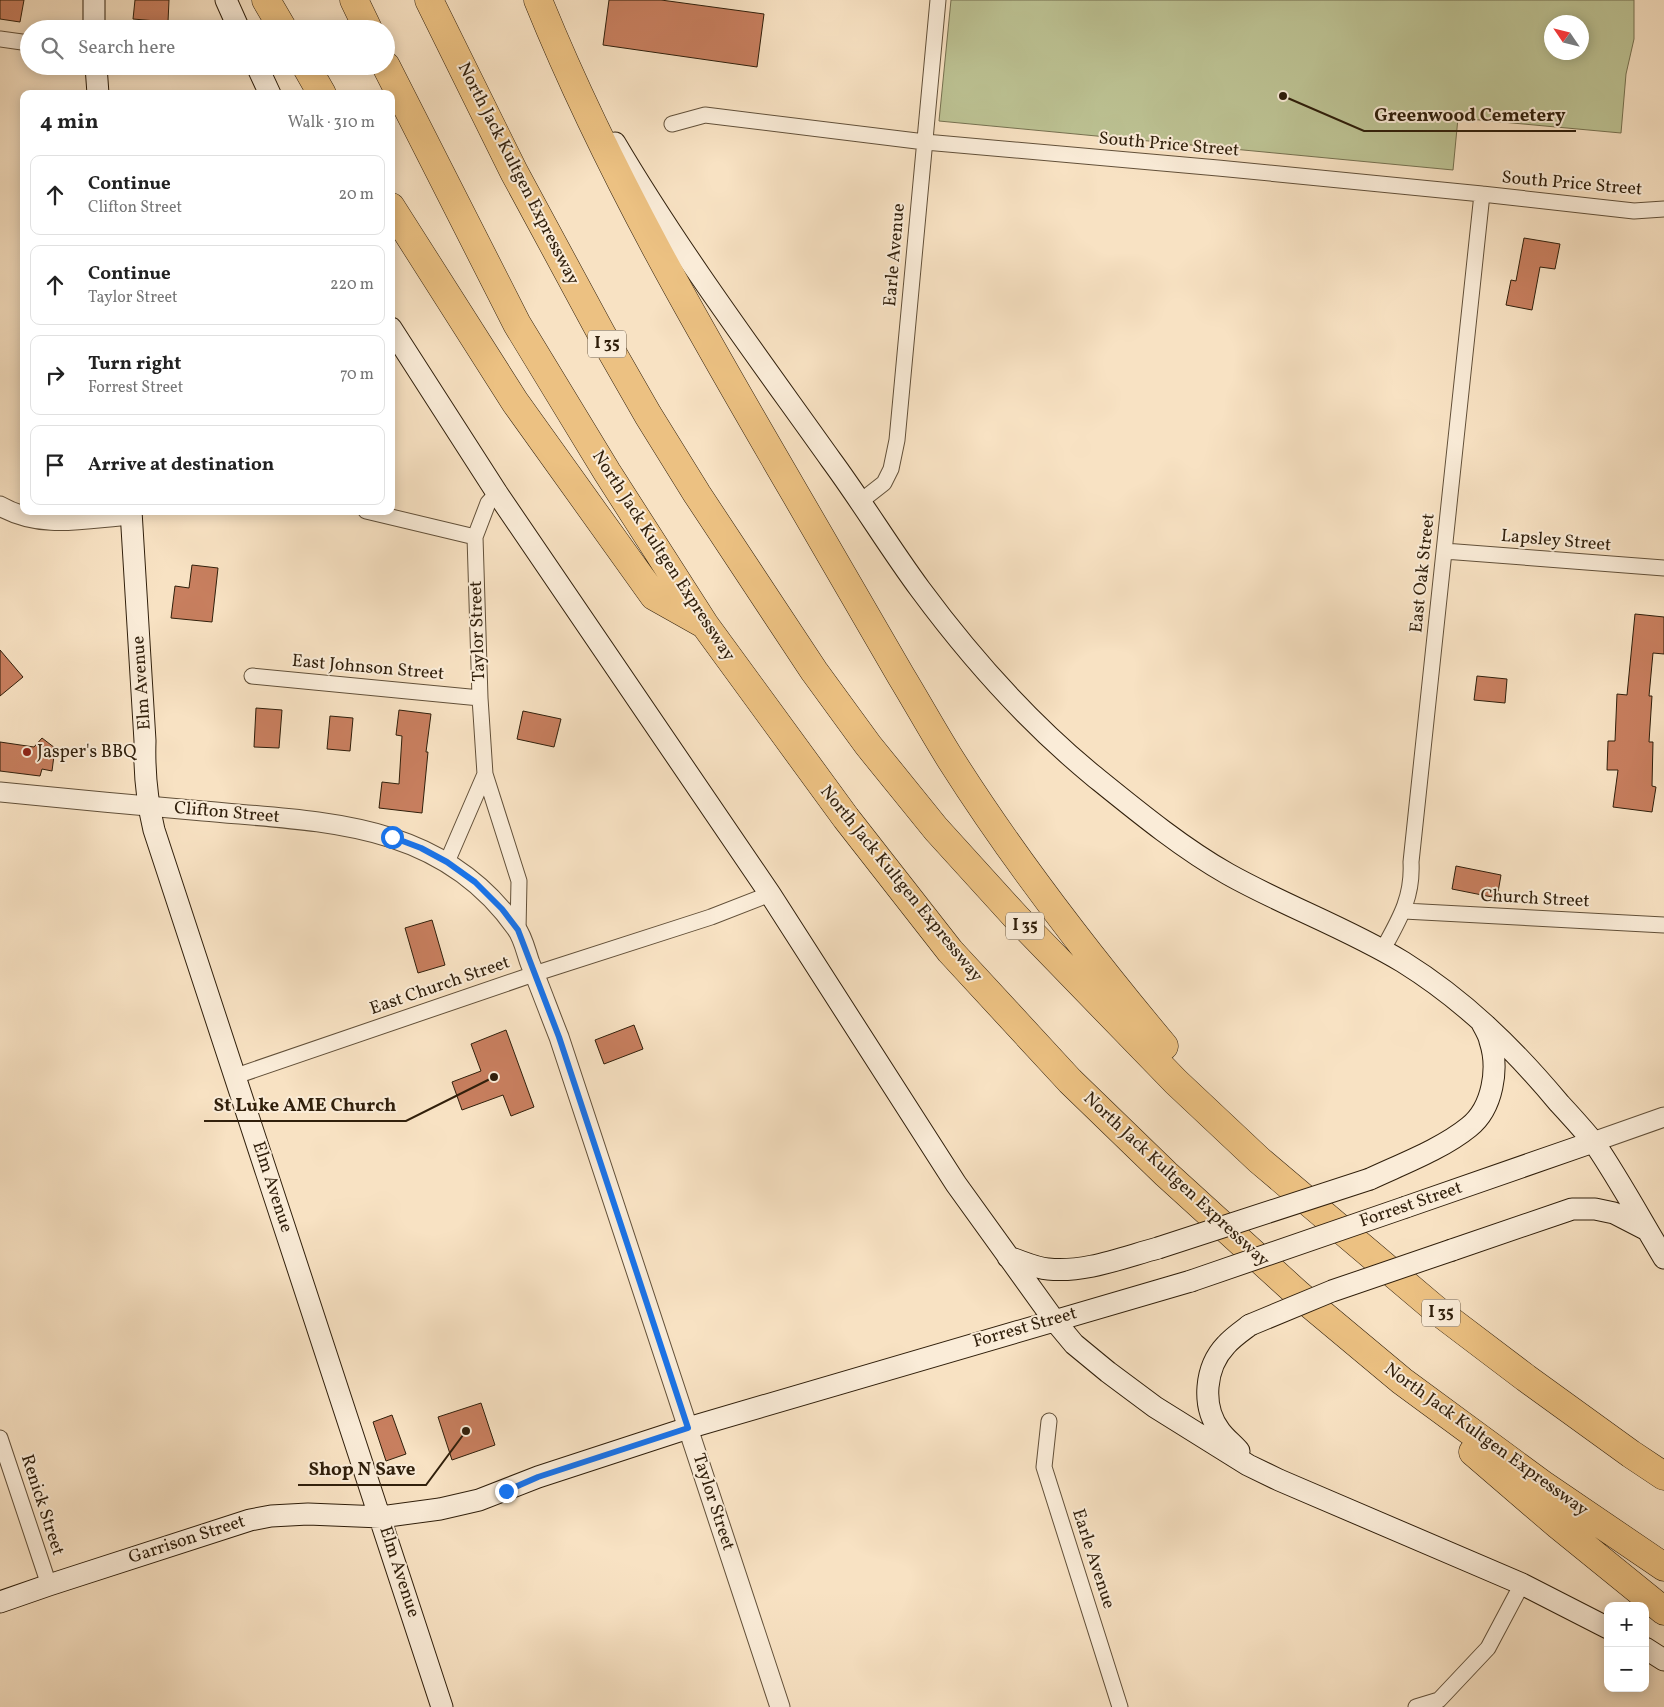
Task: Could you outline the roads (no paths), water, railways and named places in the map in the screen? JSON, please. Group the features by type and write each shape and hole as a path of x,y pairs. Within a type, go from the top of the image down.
{"highway":[{"path":"266,0 278,20"},
{"path":"354,0 364,20"},
{"name":"North Jack Kultgen Expressway","path":"428,0 514,172 601,333 697,494 814,671 868,745 936,829 1023,924 1169,1076 1259,1160 1435,1309 1526,1378 1664,1476"},
{"path":"538,0 563,63 591,124 634,207 762,437 951,760 1037,887 1120,994 1259,1160"},
{"path":"311,75 320,90"},
{"name":"North Jack Kultgen Expressway","path":"391,75 517,324 607,472 706,625 846,818 950,951 1070,1081 1166,1174 1299,1296 1402,1381 1542,1484 1664,1567"},
{"path":"395,213 515,402 654,596 706,625"},
{"path":"1364,1349 1423,1407 1495,1472 1664,1611"}],"main road":[{"path":"94,0 94,20"},
{"path":"226,0 235,20"},
{"path":"538,0 616,146 662,220 861,501 919,588 973,657 1037,726 1094,776 1168,834 1225,872 1382,950 1448,993 1481,1020 1526,1063 1593,1142 1664,1258"},
{"path":"97,75 98,90"},
{"path":"257,75 267,90"},
{"path":"395,334 497,493 770,894 956,1184 1054,1320 1074,1344 1124,1384 1198,1434 1261,1472 1522,1584 1604,1626"},
{"name":"Elm Avenue","path":"131,515 148,806 154,830 442,1707"},
{"path":"1008,1257 1047,1269 1069,1270 1092,1266 1158,1248 1370,1179 1445,1142 1470,1126 1484,1109 1490,1093 1494,1072 1490,1040 1481,1020"},
{"name":"Forrest Street","path":"381,1517 440,1509 479,1500 538,1477 688,1428 1191,1281 1593,1142"},
{"path":"1261,1472 1219,1430 1209,1408 1207,1383 1214,1363 1226,1345 1250,1325 1332,1291 1572,1209 1595,1208 1614,1213 1647,1230"},
{"name":"Garrison Street","path":"0,1602 250,1520 271,1516 308,1514 381,1517"},
{"path":"1649,1651 1664,1660"}],"street":[{"name":"Earle Avenue","path":"861,501 884,483 891,469 897,440 938,0"},
{"path":"0,39 20,42"},
{"name":"South Price Street","path":"672,124 705,115 925,142 1482,194 1634,211 1664,209"},
{"name":"East Oak Street","path":"1382,950 1404,911 1412,876 1411,862 1482,194"},
{"name":"Taylor Street","path":"497,493 488,503 479,522 475,538 480,698 485,774 519,881 518,930"},
{"path":"0,506 20,514"},
{"path":"22,515 51,521 77,521 113,515"},
{"path":"382,515 475,538"},
{"name":"Lapsley Street","path":"1444,550 1664,568"},
{"name":"East Johnson Street","path":"252,676 480,698"},
{"name":"Taylor Street","path":"485,774 447,862 475,882 502,909 518,930 559,1037 780,1707"},
{"name":"Clifton Street","path":"0,792 306,820 363,829 392,837 421,848 447,862"},
{"name":"East Church Street","path":"236,1076 534,974 711,917 770,894"},
{"name":"Church Street","path":"1404,911 1664,926"},
{"name":"Forrest Street","path":"1593,1142 1664,1117"},
{"name":"Earle Avenue","path":"1050,1421 1044,1467 1120,1707"},
{"name":"Renick Street","path":"0,1438 49,1585"},
{"path":"1416,1707 1439,1700 1488,1648 1522,1584"}],"place":[{"name":"Greenwood Cemetery","path":"1283,96"},
{"name":"Jasper's BBQ","path":"27,752"},
{"name":"St Luke AME Church","path":"494,1077"},
{"name":"Shop N Save","path":"466,1431"}]}
